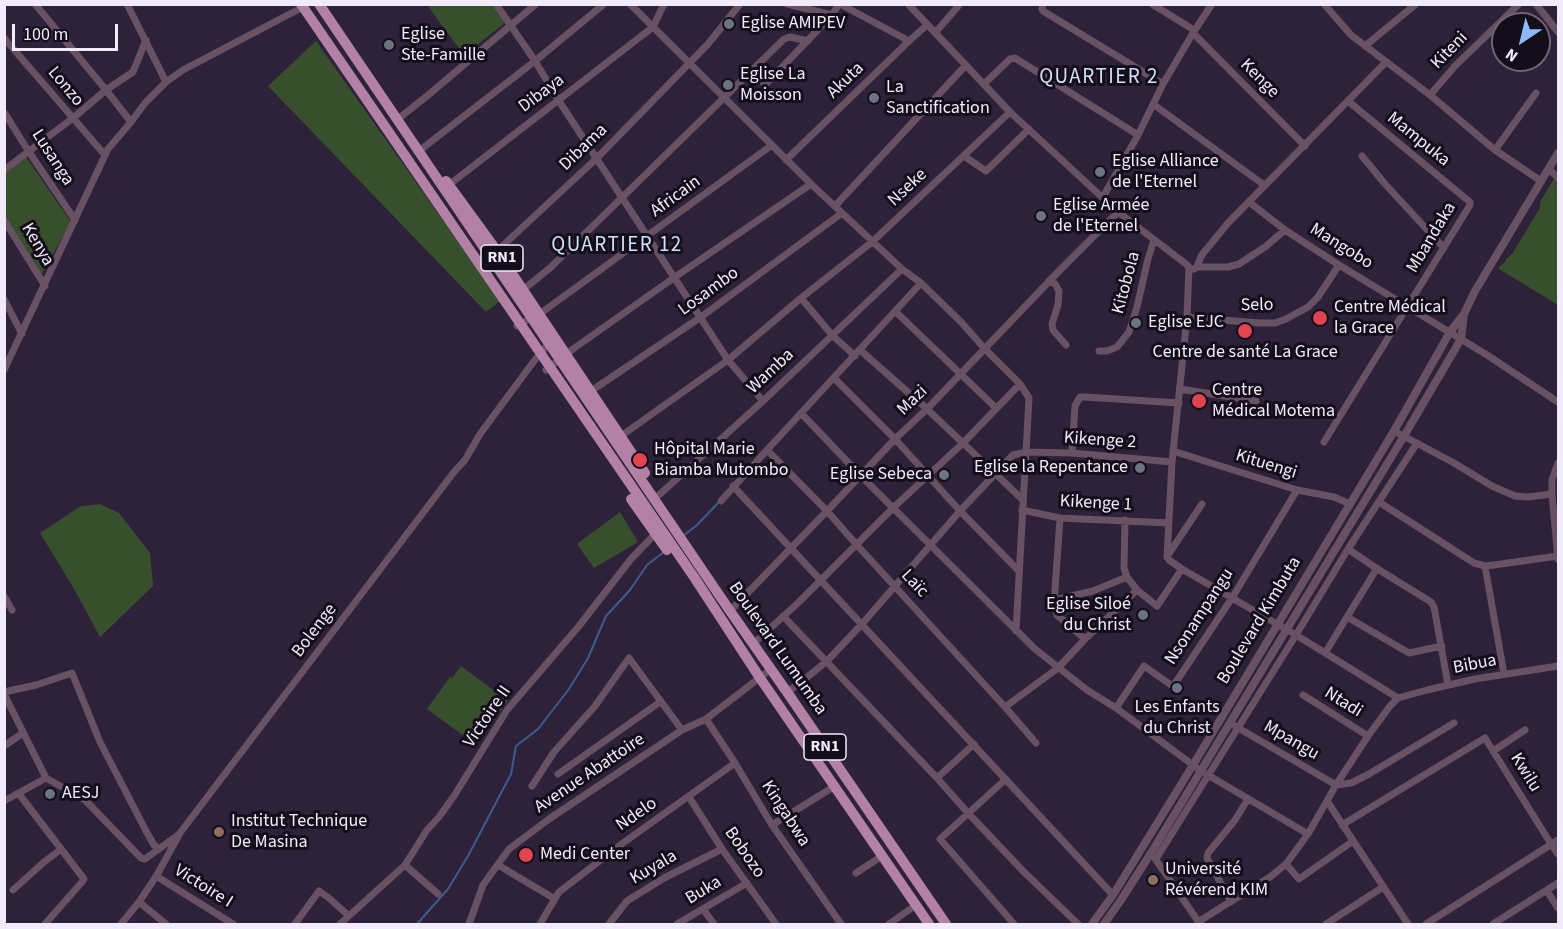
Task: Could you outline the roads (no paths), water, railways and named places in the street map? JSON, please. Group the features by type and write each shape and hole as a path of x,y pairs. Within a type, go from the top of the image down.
{"highway":[{"name":"RN1","path":"320,4 419,151 430,166 450,184 497,251 621,436 659,495 681,545 698,574"},
{"name":"RN1","path":"302,6 419,176 431,206 516,326 655,534 663,545 681,545"},
{"path":"430,166 698,574"},
{"path":"419,176 681,545"},
{"name":"Boulevard Lumumba","path":"698,574 730,611 946,924"},
{"name":"Boulevard Lumumba","path":"698,574 760,678 929,924"}],"street":[{"path":"35,4 131,122"},
{"path":"127,4 166,82"},
{"path":"496,4 536,62 728,360 763,401"},
{"path":"398,119 536,4"},
{"path":"419,151 536,62 604,4"},
{"path":"630,4 786,160 961,322 1020,384 1029,398 1016,631"},
{"path":"653,27 664,4"},
{"name":"Dibama","path":"497,251 597,158 708,44 740,4"},
{"path":"787,4 832,15"},
{"path":"750,72 767,83 840,4 909,40"},
{"path":"908,4 1010,112 1118,212 1186,264 1190,272 1172,462 1167,557 1169,560 1398,698 1368,736 1308,834 1286,864 1199,923 1153,856 1142,847"},
{"path":"935,33 960,4"},
{"name":"Kenge","path":"1152,4 1193,32 1305,146"},
{"path":"1103,197 1138,135 1163,84 1212,4"},
{"path":"1324,4 1341,24 1365,46 1430,94 1496,150 1541,181"},
{"path":"1365,46 1416,4"},
{"name":"Kiteni","path":"1430,94 1455,66 1519,4"},
{"path":"1536,4 1558,32"},
{"path":"4,370 45,286 104,154 145,103 166,82 183,70 302,6"},
{"path":"1042,7 1163,84"},
{"name":"Akuta","path":"786,160 927,25"},
{"name":"Dibaya","path":"450,184 653,27"},
{"name":"Africain","path":"524,290 623,198 784,39 790,37 808,40"},
{"name":"Lonzo","path":"4,38 104,154"},
{"path":"4,170 132,72 146,40"},
{"path":"984,84 1010,59 1015,58 1138,135"},
{"path":"1190,272 1197,267 1208,247 1264,185 1386,62"},
{"path":"835,206 966,65"},
{"path":"1496,150 1536,93"},
{"name":"Mampuka","path":"1348,101 1470,202"},
{"path":"1153,104 1264,185"},
{"name":"Lusanga","path":"4,112 75,220"},
{"name":"Nseke","path":"872,242 1010,112"},
{"path":"964,156 986,171 1029,129"},
{"name":"Africain","path":"516,326 539,313 648,236 772,145"},
{"path":"1461,339 1464,314 1475,291 1558,153"},
{"path":"1362,156 1444,248"},
{"path":"1549,169 1558,178"},
{"name":"Losambo","path":"546,370 675,277 811,184"},
{"name":"Mangobo","path":"1249,202 1285,230 1339,265 1450,332 1558,402"},
{"name":"Mbandaka","path":"1324,442 1470,206 1470,202"},
{"name":"Mazi","path":"730,611 1118,212"},
{"name":"Losambo","path":"591,391 701,317 842,213"},
{"name":"Kenya","path":"4,220 45,286"},
{"path":"1197,267 1217,268 1239,264 1285,230"},
{"name":"Kitobola","path":"1099,351 1117,347 1129,332 1154,240"},
{"name":"Wamba","path":"621,436 728,360 872,242"},
{"name":"Selo","path":"1187,317 1275,323 1308,307 1318,297 1339,265"},
{"name":"Wamba","path":"659,495 763,401 902,269"},
{"path":"1049,281 1055,284 1059,291 1052,324 1053,330 1066,345"},
{"path":"721,501 921,284"},
{"path":"801,298 832,335 927,409 1022,499"},
{"path":"4,299 22,334"},
{"path":"896,312 996,408"},
{"name":"Boulevard Kimbuta","path":"1104,924 1153,856 1277,624 1394,431 1450,332 1464,314"},
{"name":"Bolenge","path":"121,924 156,876 180,833 465,460 480,434 537,357 555,337"},
{"name":"Boulevard Kimbuta","path":"1092,924 1113,895 1142,847 1234,726 1287,630 1461,339"},
{"path":"834,378 895,439 960,511 1019,571"},
{"path":"753,644 963,443 1020,384"},
{"path":"1180,389 1256,401"},
{"path":"1072,453 1075,406 1080,398 1179,403"},
{"path":"801,413 860,476 1035,650 1087,690 1116,708 1200,769 1308,834"},
{"path":"1394,431 1492,486 1515,496 1552,494"},
{"path":"1234,726 1296,635 1417,442"},
{"name":"Laïc","path":"766,450 827,511 1036,743"},
{"name":"Kituengi","path":"1173,451 1297,490 1334,497 1350,504"},
{"path":"787,692 827,661 995,473 1013,455 1026,452"},
{"name":"Kikenge 2","path":"1026,452 1072,453 1172,462"},
{"path":"1379,502 1474,563 1485,566 1558,557 1552,494 1552,480 1558,463"},
{"path":"733,486 1113,895"},
{"name":"Nsonampangu","path":"1116,708 1143,666 1174,685 1232,598 1297,490"},
{"path":"1167,557 1202,504"},
{"name":"Kikenge 1","path":"1022,510 1060,518 1169,523"},
{"path":"1060,518 1053,604 1057,615 1085,639"},
{"path":"1125,520 1124,568 1127,578 1137,590 1157,606 1182,569"},
{"name":"Victoire II","path":"340,924 405,865 426,830 439,817 460,786 507,710 579,626 631,559 655,534"},
{"path":"1348,549 1434,606 1448,685"},
{"path":"1485,566 1504,674"},
{"path":"1325,653 1377,568"},
{"path":"1054,600 1093,591 1127,578"},
{"path":"1005,707 1058,668 1137,590"},
{"path":"4,596 12,610"},
{"path":"783,616 1024,872 1078,924"},
{"path":"1347,617 1409,653 1442,646"},
{"path":"532,786 554,752 595,706 629,658 682,730"},
{"name":"Bibua","path":"1398,698 1448,685 1558,666"},
{"name":"Avenue Abattoire","path":"469,924 482,887 509,849 549,819 682,730 706,719 771,669"},
{"path":"159,849 146,831 100,742 72,673 4,693 46,778 85,800 141,858 145,859 159,849 180,833"},
{"name":"Ntadi","path":"1302,695 1368,736"},
{"path":"558,774 660,702"},
{"name":"Kingabwa","path":"706,719 772,825 841,924"},
{"path":"1336,785 1352,783 1454,723"},
{"name":"Mpangu","path":"1234,726 1336,785"},
{"path":"1493,750 1525,730"},
{"path":"4,746 23,733"},
{"name":"Kwilu","path":"1342,825 1485,738 1558,854"},
{"path":"937,778 974,744"},
{"name":"Ndelo","path":"540,924 559,892 735,763"},
{"path":"4,801 46,778"},
{"path":"1006,779 940,839 1014,924"},
{"path":"772,825 835,786"},
{"path":"19,794 84,879 45,924"},
{"name":"Bobozo","path":"689,797 722,849 776,924"},
{"path":"1232,902 1207,858 1208,853 1235,820 1248,799"},
{"path":"1328,801 1408,924"},
{"path":"1426,924 1558,840"},
{"path":"1286,864 1297,878 1301,878 1353,841"},
{"path":"13,891 60,849"},
{"name":"Kuyala","path":"609,924 627,901 664,878 722,849"},
{"path":"856,873 882,856"},
{"path":"405,865 438,894"},
{"path":"498,865 555,899"},
{"name":"Victoire I","path":"156,876 233,924"},
{"name":"Buka","path":"676,924 747,883"},
{"path":"1493,924 1558,883"},
{"path":"1326,924 1383,887"},
{"path":"295,924 319,891 349,916"},
{"path":"1547,891 1558,908"},
{"path":"139,902 166,924"},
{"path":"889,924 916,905"},
{"path":"703,909 714,924"}],"waterway":[{"path":"683,536 718,503"},
{"path":"417,924 448,889 468,856 511,774 516,746 538,729 569,689 588,658 606,616 630,590 647,565 665,551"}],"place":[{"name":"Eglise AMIPEV","path":"729,24"},
{"name":"Eglise Ste-Famille","path":"389,45"},
{"name":"Eglise La Moisson","path":"728,85"},
{"name":"La Sanctification","path":"874,98"},
{"name":"Eglise Alliance de l'Eternel","path":"1100,172"},
{"name":"Eglise Armée de l'Eternel","path":"1041,216"},
{"name":"Centre Médical la Grace","path":"1320,318"},
{"name":"Eglise EJC","path":"1136,323"},
{"name":"Centre de santé La Grace","path":"1245,331"},
{"name":"Centre Médical Motema","path":"1199,401"},
{"name":"Hôpital Marie Biamba Mutombo","path":"640,460"},
{"name":"Eglise la Repentance","path":"1140,468"},
{"name":"Eglise Sebeca","path":"944,475"},
{"name":"Eglise Siloé du Christ","path":"1143,615"},
{"name":"Les Enfants du Christ","path":"1177,688"},
{"name":"AESJ","path":"50,794"},
{"name":"Institut Technique De Masina","path":"219,832"},
{"name":"Medi Center","path":"526,855"},
{"name":"Université Révérend KIM","path":"1153,880"}],"district":[{"name":"QUARTIER 2","path":"1099,78"},
{"name":"QUARTIER 12","path":"617,246"}]}
